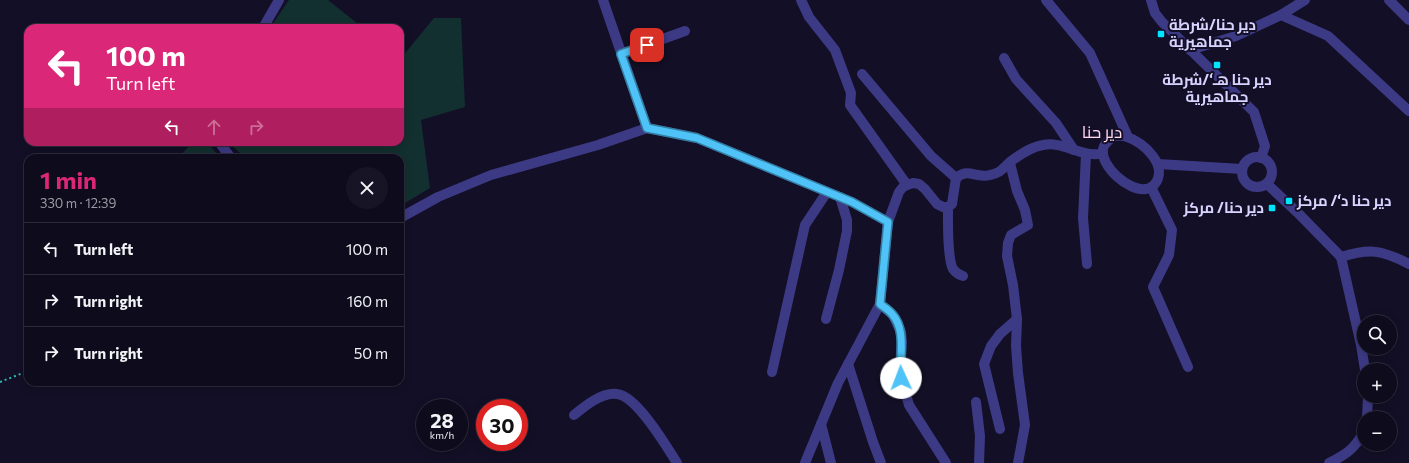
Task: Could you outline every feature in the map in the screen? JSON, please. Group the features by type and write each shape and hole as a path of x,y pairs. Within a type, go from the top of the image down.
{"street":[{"path":"265,24 279,0"},
{"path":"603,0 647,128"},
{"path":"802,0 809,17 835,50 851,93 850,105 907,185"},
{"path":"1046,0 1090,53 1128,137"},
{"path":"1151,0 1155,13 1162,22 1254,112 1265,146 1261,158"},
{"path":"1190,50 1236,36 1281,15 1306,0"},
{"path":"1389,0 1409,20"},
{"path":"1281,15 1328,36 1409,111"},
{"path":"621,54 686,31"},
{"path":"1004,58 1016,79 1056,123 1074,150"},
{"path":"862,74 931,156 956,178"},
{"path":"404,216 438,196 491,174 598,145 647,128 697,138 840,197 888,222"},
{"path":"1115,136 1128,137 1135,140 1153,155 1158,164 1159,173 1156,182 1146,190 1126,183 1114,174 1106,164 1103,148 1108,140 1115,136"},
{"path":"805,463 838,383 880,304 888,222 903,187 907,185 919,184 925,188 937,204 943,207 948,207 952,204 956,178 962,174 967,172 980,176 999,173 1027,151 1043,145 1058,145 1086,154 1103,154"},
{"path":"1086,154 1084,218 1087,264"},
{"path":"1251,158 1261,158 1270,164 1272,169 1270,179 1267,184 1257,187 1252,186 1244,179 1242,169 1251,158"},
{"path":"1010,163 1017,191 1025,210 1028,225 1011,235 1008,243 1007,256 1013,284 1017,318 1018,374 1024,426 1018,463"},
{"path":"1158,164 1242,169"},
{"path":"1267,184 1298,213 1340,257 1361,345 1363,363"},
{"path":"1151,187 1172,230 1169,255 1153,288 1188,367"},
{"path":"772,372 805,225 827,192"},
{"path":"826,319 839,270 847,231 847,220 840,197"},
{"path":"948,207 950,252 953,268 958,274 963,276"},
{"path":"1340,257 1364,251 1390,254 1409,264"},
{"path":"880,304 893,315 901,332 901,378 909,405 946,463"},
{"path":"1000,429 984,364 991,346 1000,334 1017,318"},
{"path":"848,364 881,463"},
{"path":"574,415 591,401 610,395 618,394 623,396 641,411 677,463"},
{"path":"976,402 980,436 979,463"},
{"path":"821,424 831,463"},
{"path":"1329,463 1349,458 1357,444"}],"path":[{"path":"0,382 24,373"}],"green space":[{"path":"289,0 328,0 358,24 273,24"},
{"path":"434,18 461,18 465,107 421,120 430,188 404,204 404,154 241,154 232,146 404,146 404,54"},
{"path":"189,146 210,146 217,154 182,154"}],"place":[{"name":"دير حنا/شرطة جماهيرية","path":"1161,34"},
{"name":"دير حنا هـ‘/شرطة جماهيرية","path":"1217,65"},
{"name":"دير حنا د‘/ مركز","path":"1289,201"},
{"name":"دير حنا/ مركز","path":"1272,208"}],"district":[{"name":"دير حنا","path":"1102,132"}],"route":[{"path":"647,45 621,54 647,128 697,138 852,202 888,222 880,304 893,315 901,332 901,378"}]}
